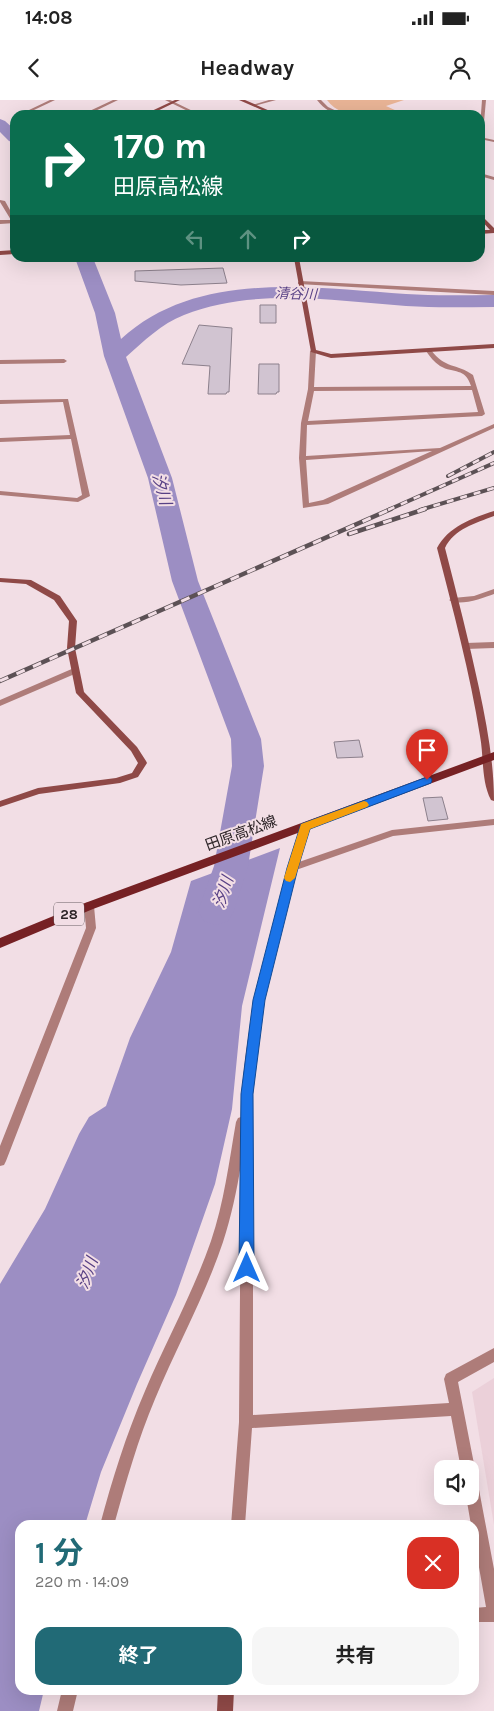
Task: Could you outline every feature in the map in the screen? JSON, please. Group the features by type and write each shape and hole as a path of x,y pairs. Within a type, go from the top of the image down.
{"main road":[{"name":"田原高松線","path":"0,943 89,906 300,829 491,756"}],"street":[{"path":"30,110 53,100"},
{"path":"93,110 116,100"},
{"path":"154,110 170,101 178,100"},
{"path":"241,100 266,110"},
{"path":"254,105 274,100"},
{"path":"319,100 326,108 331,110"},
{"path":"170,101 189,110"},
{"path":"0,201 4,201 10,214"},
{"path":"485,221 494,231"},
{"path":"297,262 313,351 311,389 304,424 302,458 306,506 325,502 494,425 482,414 471,376 467,372 442,366 435,362 428,352"},
{"path":"300,283 494,293"},
{"path":"313,351 331,356 428,352 494,346"},
{"path":"0,362 64,361"},
{"path":"311,389 474,388"},
{"path":"0,402 66,400 86,496 78,500 0,494"},
{"path":"304,424 482,414"},
{"path":"0,440 73,438"},
{"path":"302,458 446,448"},
{"path":"494,513 454,532 444,540 441,548 491,756 490,788 494,798"},
{"path":"0,580 28,582 58,598 73,621 71,648 74,671 80,693 134,749 142,763 135,775 117,781 38,791 0,804"},
{"path":"453,600 475,598 494,591"},
{"path":"466,646 494,645"},
{"path":"0,703 74,671"},
{"path":"292,868 392,833 494,822"},
{"path":"108,1520 131,1445 150,1395 199,1287 217,1241 230,1194 247,1094 259,1000 300,829"},
{"path":"0,1161 91,928 89,906"},
{"path":"238,1520 246,1422 247,1094"},
{"path":"466,1460 451,1379 494,1355"},
{"path":"246,1422 457,1409"},
{"path":"475,1505 478,1520"},
{"path":"479,1528 494,1609"},
{"path":"479,1615 494,1614"},
{"path":"65,1711 69,1695"},
{"path":"225,1711 226,1695"}],"shaded area":[{"path":"327,100 404,100 386,106 395,110 339,110 333,107"},
{"path":"494,1378 494,1525 472,1392"}],"water":[{"path":"280,848 242,1006 232,1109 215,1184 176,1295 101,1472 87,1520 15,1520 15,1695 43,1695 39,1711 0,1711 0,1284 45,1209 79,1134 89,1117 106,1106 130,1038 171,952 191,881"}],"building":[{"path":"223,268 227,283 181,285 135,281 135,271"},
{"path":"260,305 276,305 276,323 260,323"},
{"path":"199,325 232,328 229,392 226,394 208,394 210,366 182,364"},
{"path":"259,364 279,364 279,392 276,394 258,394"},
{"path":"359,740 363,757 337,758 334,742"},
{"path":"442,797 448,819 428,821 423,798"}],"waterway":[{"name":"汐川","path":"0,124 10,133"},
{"name":"汐川","path":"86,262 105,313 115,356"},
{"name":"清谷川","path":"115,356 144,329 175,311 210,300 246,294 320,294 420,301 494,301"},
{"name":"汐川","path":"115,356 160,478 185,581 246,739 248,766 231,866 216,911"}],"railway":[{"path":"448,476 494,452"},
{"path":"388,510 494,463"},
{"path":"420,510 494,488"},
{"path":"0,681 391,509"},
{"path":"349,534 425,509"}],"slow traffic":[{"path":"290,878 305,827 364,805"}],"route":[{"path":"247,1268 247,1094 259,1000 292,868 305,827 427,780"}]}
